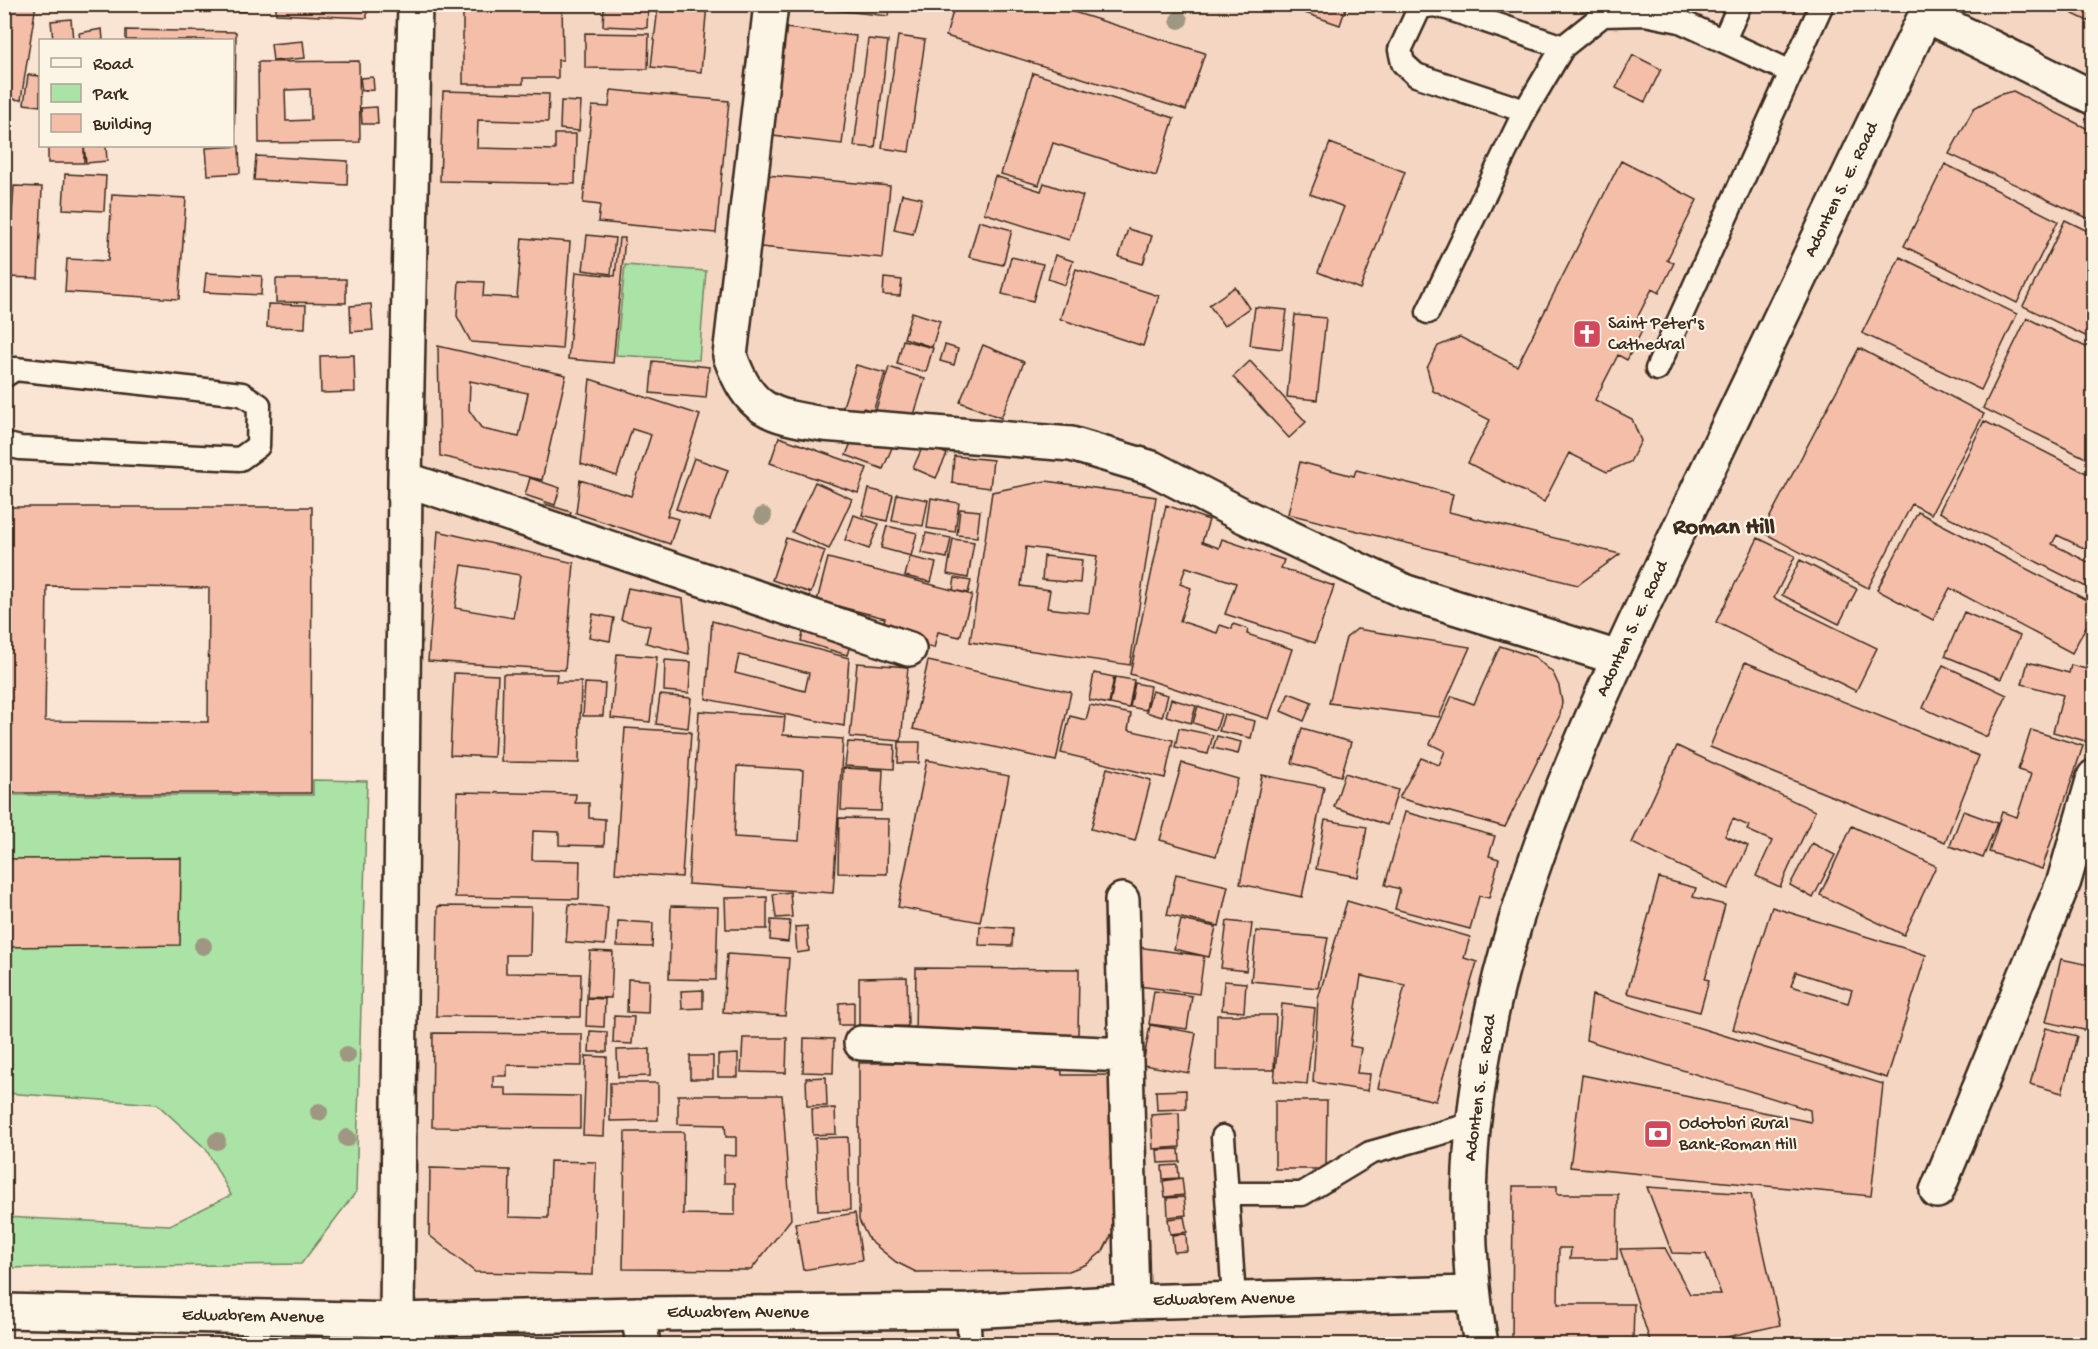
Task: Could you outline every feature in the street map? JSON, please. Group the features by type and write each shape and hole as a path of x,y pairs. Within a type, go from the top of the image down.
{"street":[{"path":"415,4 405,479 415,1328"},
{"path":"771,4 730,356 741,385 757,405 788,418 823,424 1081,447 1152,468 1246,517 1406,592 1618,658"},
{"path":"1928,10 2094,98"},
{"name":"Adonten S. E. Road","path":"1482,1344 1472,1293 1467,1195 1473,1124 1494,992 1525,889 1564,782 1618,658 1928,10"},
{"path":"405,479 909,649"},
{"path":"1937,1191 2064,881 2094,777"},
{"path":"1122,900 1132,1302"},
{"path":"861,1043 1126,1055"},
{"name":"Edwabrem Avenue","path":"4,1311 415,1328 641,1329 1132,1302 1472,1293"}],"lane":[{"path":"1724,40 1740,4"},
{"path":"1657,369 1822,4"},
{"path":"1525,111 1416,75 1403,63 1400,50 1420,7 1434,5 1450,9 1563,47"},
{"path":"1428,312 1525,111 1563,47 1603,15 1684,13 1724,40 1791,72"},
{"path":"4,376 15,369 230,392 242,394 259,405 258,446 240,459 20,448 4,444"},
{"path":"1227,1194 1302,1194 1370,1153 1473,1124"},
{"path":"1223,1137 1234,1299"},
{"path":"969,1311 970,1344"}],"shaded area":[{"path":"399,5 2093,5 2093,1344 375,1344"}],"green space":[{"path":"625,265 706,271 699,360 616,355"},
{"path":"313,780 367,781 356,1192 301,1264 5,1268 5,1217 170,1225 231,1195 206,1149 157,1104 5,1093 5,795 313,795"}],"building":[{"path":"4,4 36,4 21,100 4,98"},
{"path":"68,4 109,4 109,5 68,9"},
{"path":"201,4 246,4 246,11 201,12"},
{"path":"276,4 367,4 367,18 276,14"},
{"path":"463,4 562,4 563,60 558,60 558,78 523,78 523,84 463,84"},
{"path":"629,4 707,4 701,72 651,67 658,7"},
{"path":"817,4 890,4 888,16 817,8"},
{"path":"955,4 1048,4 1205,53 1186,110 946,36"},
{"path":"1279,4 1347,4 1340,25"},
{"path":"2065,4 2094,4 2094,24 2073,14"},
{"path":"604,5 648,7 647,28 603,26"},
{"path":"71,19 73,39 53,39 51,21"},
{"path":"785,28 856,36 842,144 773,136"},
{"path":"102,29 103,39 80,39 79,33"},
{"path":"126,30 236,32 234,144 234,39 126,39"},
{"path":"585,33 649,34 648,69 585,68"},
{"path":"898,36 925,40 909,152 882,148"},
{"path":"868,39 888,41 875,148 854,146"},
{"path":"303,41 305,58 273,61 271,44"},
{"path":"1633,55 1661,69 1645,102 1616,88"},
{"path":"359,61 360,142 259,143 258,62","holes":["310,89 311,120 286,121 285,90"]},
{"path":"1033,73 1174,118 1156,176 1053,143 1039,185 1001,174"},
{"path":"28,75 39,76 39,106 24,104"},
{"path":"373,77 374,90 362,91 360,78"},
{"path":"611,90 729,101 716,233 598,222 600,205 583,203 592,106 609,107"},
{"path":"443,91 549,94 548,122 478,120 477,148 555,150 555,134 576,134 575,184 440,181"},
{"path":"2013,91 2094,132 2094,221 1949,154 1974,108 1998,95"},
{"path":"561,101 581,102 579,131 560,129"},
{"path":"377,107 378,124 362,124 361,108"},
{"path":"1330,143 1405,172 1360,289 1318,272 1344,207 1310,194"},
{"path":"239,146 240,173 208,175 206,148"},
{"path":"48,147 84,147 84,163 48,163"},
{"path":"84,147 106,147 107,161 86,163"},
{"path":"256,156 348,161 347,185 254,180"},
{"name":"Saint Peter's Cathedral","path":"1621,161 1697,200 1667,260 1674,263 1659,293 1652,289 1633,326 1642,331 1627,360 1618,355 1595,400 1632,419 1641,441 1630,462 1607,472 1569,453 1544,502 1468,463 1490,420 1433,391 1427,368 1438,346 1460,337 1517,366"},
{"path":"1945,164 2058,221 2017,303 1904,246"},
{"path":"4,165 9,165 7,209 4,208"},
{"path":"65,174 106,176 104,211 63,209"},
{"path":"766,175 890,186 883,258 760,247"},
{"path":"995,176 1041,191 1044,183 1083,196 1069,240 984,213"},
{"path":"14,186 42,187 38,278 4,277 4,234 10,234"},
{"path":"112,194 186,198 179,299 65,292 67,259 108,261"},
{"path":"902,194 922,198 913,234 894,230"},
{"path":"2065,220 2094,234 2094,340 2023,306"},
{"path":"979,221 1012,230 1003,265 969,257"},
{"path":"1128,229 1152,236 1143,264 1119,257"},
{"path":"587,235 615,238 611,274 583,270"},
{"path":"522,238 570,242 562,349 471,342 457,316 459,281 484,282 483,296 517,298"},
{"path":"619,238 625,238 613,363 568,359 576,272 615,276"},
{"path":"1055,255 1073,261 1065,285 1048,279"},
{"path":"1011,257 1043,264 1033,301 1002,294"},
{"path":"1900,257 2017,314 1981,390 1862,333"},
{"path":"1076,269 1159,296 1143,346 1060,319"},
{"path":"206,273 262,276 261,295 204,292"},
{"path":"884,278 902,280 900,296 883,295"},
{"path":"276,279 346,279 346,303 276,302"},
{"path":"1235,287 1249,308 1224,326 1209,305"},
{"path":"268,304 306,305 305,328 267,327"},
{"path":"371,304 373,330 351,332 350,306"},
{"path":"1255,307 1287,310 1282,349 1250,345"},
{"path":"912,312 940,321 932,347 904,338"},
{"path":"1295,315 1326,318 1317,400 1287,397"},
{"path":"2027,318 2094,351 2094,462 1983,408"},
{"path":"903,340 933,348 926,372 897,364"},
{"path":"945,345 958,349 954,365 940,361"},
{"path":"983,345 1024,362 1001,418 960,402"},
{"path":"438,346 566,375 542,480 440,456","holes":["470,381 528,393 519,437 482,429 469,410"]},
{"path":"1859,348 1984,414 1931,514 1912,504 1868,588 1762,532"},
{"path":"354,355 355,392 321,393 320,356"},
{"path":"653,361 709,367 706,398 650,393"},
{"path":"1250,361 1306,422 1289,438 1233,377"},
{"path":"856,365 885,373 873,412 864,408 860,423 840,416"},
{"path":"889,367 925,379 910,428 874,416"},
{"path":"590,379 700,415 667,516 678,519 670,544 576,513 580,480 631,496 651,435 632,429 617,476 581,464"},
{"path":"1984,421 2094,477 2094,553 2057,535 2052,544 2094,565 2094,591 1939,512"},
{"path":"857,428 894,443 883,469 846,455"},
{"path":"779,437 867,468 858,493 770,463"},
{"path":"924,444 947,454 936,478 913,468"},
{"path":"954,456 993,460 990,488 952,483"},
{"path":"694,458 728,470 710,520 676,509"},
{"path":"1300,462 1354,476 1356,470 1453,494 1449,512 1620,554 1578,585 1288,514"},
{"path":"530,478 560,488 555,505 525,495"},
{"path":"1046,481 1156,497 1130,665 970,642 992,492","holes":["1026,547 1097,556 1089,613 1047,608 1050,590 1021,586"]},
{"path":"815,482 852,499 829,549 792,532"},
{"path":"869,489 893,495 887,521 862,515"},
{"path":"897,494 928,500 923,526 892,521"},
{"path":"931,498 959,503 955,532 927,528"},
{"path":"545,504 571,512 566,526 540,517"},
{"path":"1166,505 1209,520 1202,542 1219,548 1222,539 1284,560 1281,568 1334,586 1315,643 1225,614 1236,583 1186,567 1180,584 1191,588 1180,621 1217,633 1220,625 1232,629 1233,624 1248,629 1247,634 1292,649 1269,719 1130,674"},
{"path":"4,507 312,507 311,793 4,793","holes":["47,586 209,588 208,722 45,721"]},
{"path":"960,509 980,511 977,537 957,535"},
{"path":"1918,512 2094,604 2094,611 2072,653 1950,588 1933,620 1877,590"},
{"path":"854,515 879,524 869,549 845,540"},
{"path":"887,526 917,533 911,556 881,548"},
{"path":"438,531 574,563 565,670 428,661","holes":["462,565 520,575 513,618 455,608"]},
{"path":"926,533 951,538 947,558 921,553"},
{"path":"786,538 825,551 811,593 772,580"},
{"path":"1758,538 1795,556 1774,598 1877,648 1856,691 1716,622"},
{"path":"953,539 974,542 968,578 947,574"},
{"path":"1044,556 1082,560 1080,583 1042,580"},
{"path":"910,557 936,563 931,582 905,576"},
{"path":"828,558 972,595 960,637 938,632 934,648 880,634 885,618 817,601"},
{"path":"1800,560 1857,589 1839,624 1782,595"},
{"path":"955,578 971,581 968,593 953,590"},
{"path":"628,588 683,599 689,654 646,643 650,626 621,620"},
{"path":"1964,612 2020,636 2001,679 1945,656"},
{"path":"593,614 614,618 610,641 589,637"},
{"path":"712,621 849,658 844,726 706,699","holes":["739,655 809,673 805,691 735,673"]},
{"path":"805,625 852,639 847,655 801,641"},
{"path":"1357,629 1470,647 1439,717 1329,703 1346,638"},
{"path":"1500,646 1535,657 1553,673 1559,686 1562,702 1560,715 1505,827 1399,798 1421,758 1439,765 1445,751 1430,744 1452,696 1474,704"},
{"path":"617,654 657,657 650,722 611,718"},
{"path":"665,660 691,662 689,693 664,691"},
{"path":"928,661 1071,692 1056,761 913,729"},
{"path":"1745,662 1979,756 1945,842 1710,747"},
{"path":"2028,662 2069,673 2071,665 2094,671 2094,726 2089,742 2053,732 2063,695 2022,684"},
{"path":"857,663 908,667 901,741 850,737"},
{"path":"1943,665 2007,695 1987,737 1923,708"},
{"path":"454,673 498,675 494,757 450,755"},
{"path":"1094,673 1114,677 1109,704 1089,700"},
{"path":"503,674 557,674 556,682 581,682 579,763 501,762"},
{"path":"1115,677 1134,680 1129,708 1110,704"},
{"path":"585,683 605,684 603,716 583,716"},
{"path":"1135,683 1150,686 1146,710 1130,707"},
{"path":"1152,691 1168,695 1162,717 1146,712"},
{"path":"1289,693 1312,702 1304,721 1281,711"},
{"path":"660,695 691,698 688,728 656,724"},
{"path":"1171,699 1196,706 1191,723 1166,716"},
{"path":"1090,705 1131,714 1128,730 1173,740 1165,778 1061,753 1070,716 1086,720"},
{"path":"1198,706 1221,714 1216,730 1193,723"},
{"path":"699,711 785,717 783,735 843,739 833,893 688,884","holes":["737,766 803,770 799,841 734,837"]},
{"path":"1224,714 1255,721 1251,738 1219,731"},
{"path":"625,728 691,732 682,877 615,873"},
{"path":"1179,728 1213,735 1208,754 1175,747"},
{"path":"1302,728 1351,742 1341,776 1292,763"},
{"path":"2031,730 2083,746 2042,869 1989,852 2002,812 2017,817 2031,774 2018,770"},
{"path":"1217,736 1241,742 1238,754 1213,748"},
{"path":"848,742 895,745 894,769 845,766"},
{"path":"899,742 920,742 919,763 898,763"},
{"path":"1677,746 1815,811 1780,887 1756,876 1772,841 1747,830 1749,826 1733,819 1725,836 1748,846 1728,889 1632,843"},
{"path":"927,760 1009,776 980,922 898,907"},
{"path":"1182,763 1238,779 1216,856 1160,840"},
{"path":"843,768 883,770 881,811 841,810"},
{"path":"1107,768 1151,780 1135,841 1091,829"},
{"path":"1345,773 1398,790 1387,825 1334,807"},
{"path":"1262,775 1324,787 1302,897 1240,884"},
{"path":"457,792 576,794 575,803 589,803 589,818 605,819 604,846 559,845 559,832 533,831 532,860 580,861 579,899 455,897"},
{"path":"1963,811 1997,823 1983,858 1950,846"},
{"path":"1405,812 1495,836 1489,856 1499,859 1489,898 1479,896 1470,929 1395,909 1400,889 1385,885"},
{"path":"839,818 888,819 887,874 838,873"},
{"path":"1325,820 1367,827 1358,877 1316,869"},
{"path":"1852,826 1936,866 1904,935 1820,895"},
{"path":"1812,843 1835,855 1813,898 1790,885"},
{"path":"181,858 180,945 4,947 4,859"},
{"path":"1176,874 1228,886 1219,926 1167,915"},
{"path":"1659,878 1696,888 1693,897 1725,905 1705,979 1709,980 1700,1012 1627,993"},
{"path":"790,892 792,917 776,918 773,894"},
{"path":"767,897 767,929 726,929 725,898"},
{"path":"1347,901 1470,937 1464,958 1477,962 1436,1101 1378,1088 1405,985 1361,976 1350,1046 1361,1048 1357,1073 1370,1074 1368,1091 1313,1082 1318,999"},
{"path":"569,904 608,907 605,945 566,942"},
{"path":"438,906 531,907 530,955 506,955 506,973 581,974 580,1017 436,1016"},
{"path":"671,906 718,907 716,980 669,979"},
{"path":"1772,907 1926,955 1887,1078 1733,1029","holes":["1796,972 1852,990 1848,1003 1791,986"]},
{"path":"771,920 790,921 788,942 770,940"},
{"path":"1181,920 1216,927 1209,957 1174,949"},
{"path":"618,921 653,923 652,947 617,946"},
{"path":"1227,921 1252,924 1246,971 1221,968"},
{"path":"807,926 809,951 797,953 795,927"},
{"path":"980,926 1013,928 1012,946 979,945"},
{"path":"1256,931 1328,938 1318,988 1251,981"},
{"path":"1137,947 1204,956 1199,994 1131,985"},
{"path":"590,951 613,952 611,998 587,997"},
{"path":"727,954 789,958 785,1016 723,1012"},
{"path":"2061,959 2094,966 2094,1032 2046,1022"},
{"path":"916,968 1079,969 1078,1038 915,1038"},
{"path":"907,977 908,1026 859,1027 859,978"},
{"path":"628,979 649,980 648,1013 627,1012"},
{"path":"1224,981 1246,983 1244,1012 1222,1010"},
{"path":"703,990 703,1008 682,1009 681,991"},
{"path":"1154,991 1192,996 1187,1029 1149,1024"},
{"path":"1592,995 1883,1084 1871,1196 1570,1167 1582,1075 1811,1122 1810,1110 1586,1040"},
{"path":"587,998 605,999 604,1027 586,1026"},
{"path":"854,1002 854,1025 839,1025 839,1003"},
{"path":"1282,1004 1315,1008 1307,1084 1274,1081"},
{"path":"1217,1015 1276,1015 1274,1070 1216,1070"},
{"path":"614,1016 634,1017 632,1044 613,1043"},
{"path":"1150,1025 1196,1033 1189,1073 1143,1065"},
{"path":"2046,1028 2077,1036 2062,1093 2030,1084"},
{"path":"590,1031 607,1032 607,1052 589,1052"},
{"path":"433,1033 582,1034 582,1066 507,1065 507,1076 493,1076 493,1088 506,1088 506,1095 580,1096 580,1128 432,1127"},
{"path":"743,1038 787,1038 786,1073 741,1072"},
{"path":"804,1038 834,1039 833,1073 803,1072"},
{"path":"650,1049 650,1076 618,1077 617,1050"},
{"path":"738,1054 738,1077 718,1077 718,1055"},
{"path":"586,1056 607,1057 604,1136 583,1135"},
{"path":"690,1056 713,1056 713,1079 690,1079"},
{"path":"1061,1062 1062,1075 1115,1075 1116,1226 1103,1251 1087,1264 1069,1271 916,1272 896,1262 869,1240 859,1220 859,1063"},
{"path":"826,1077 827,1106 807,1106 806,1078"},
{"path":"610,1083 658,1083 658,1120 610,1121"},
{"path":"1186,1090 1186,1109 1157,1110 1156,1091"},
{"path":"678,1095 782,1095 791,1219 751,1270 623,1269 625,1132 684,1132 683,1214 735,1215 735,1183 724,1183 724,1155 736,1156 736,1137 726,1137 725,1125 678,1124"},
{"path":"1275,1101 1327,1101 1326,1169 1275,1169"},
{"path":"835,1108 836,1134 813,1135 812,1109"},
{"path":"1179,1113 1180,1147 1153,1149 1151,1115"},
{"path":"848,1137 850,1210 818,1211 815,1138"},
{"path":"1179,1149 1180,1162 1158,1163 1157,1150"},
{"path":"550,1161 596,1162 593,1275 475,1272 429,1235 430,1168 510,1170 509,1217 548,1218"},
{"path":"1178,1165 1179,1178 1163,1179 1162,1166"},
{"path":"1182,1178 1184,1195 1165,1197 1163,1181"},
{"path":"1513,1186 1557,1186 1557,1194 1618,1194 1617,1259 1570,1259 1571,1248 1559,1248 1558,1304 1634,1304 1633,1344 1512,1344"},
{"path":"1647,1187 1751,1194 1780,1325 1696,1344 1651,1344 1620,1249 1665,1248 1690,1294 1721,1294 1706,1254 1672,1253"},
{"path":"1184,1197 1186,1215 1168,1217 1167,1198"},
{"path":"855,1213 862,1260 803,1270 795,1223"},
{"path":"1184,1217 1187,1232 1170,1234 1168,1219"},
{"path":"1186,1234 1187,1251 1174,1252 1172,1235"}],"place":[{"name":"Saint Peter's Cathedral","path":"1587,334"},
{"name":"Odotobri Rural Bank-Roman Hill","path":"1658,1134"}],"district":[{"name":"Roman Hill","path":"1724,528"}]}
